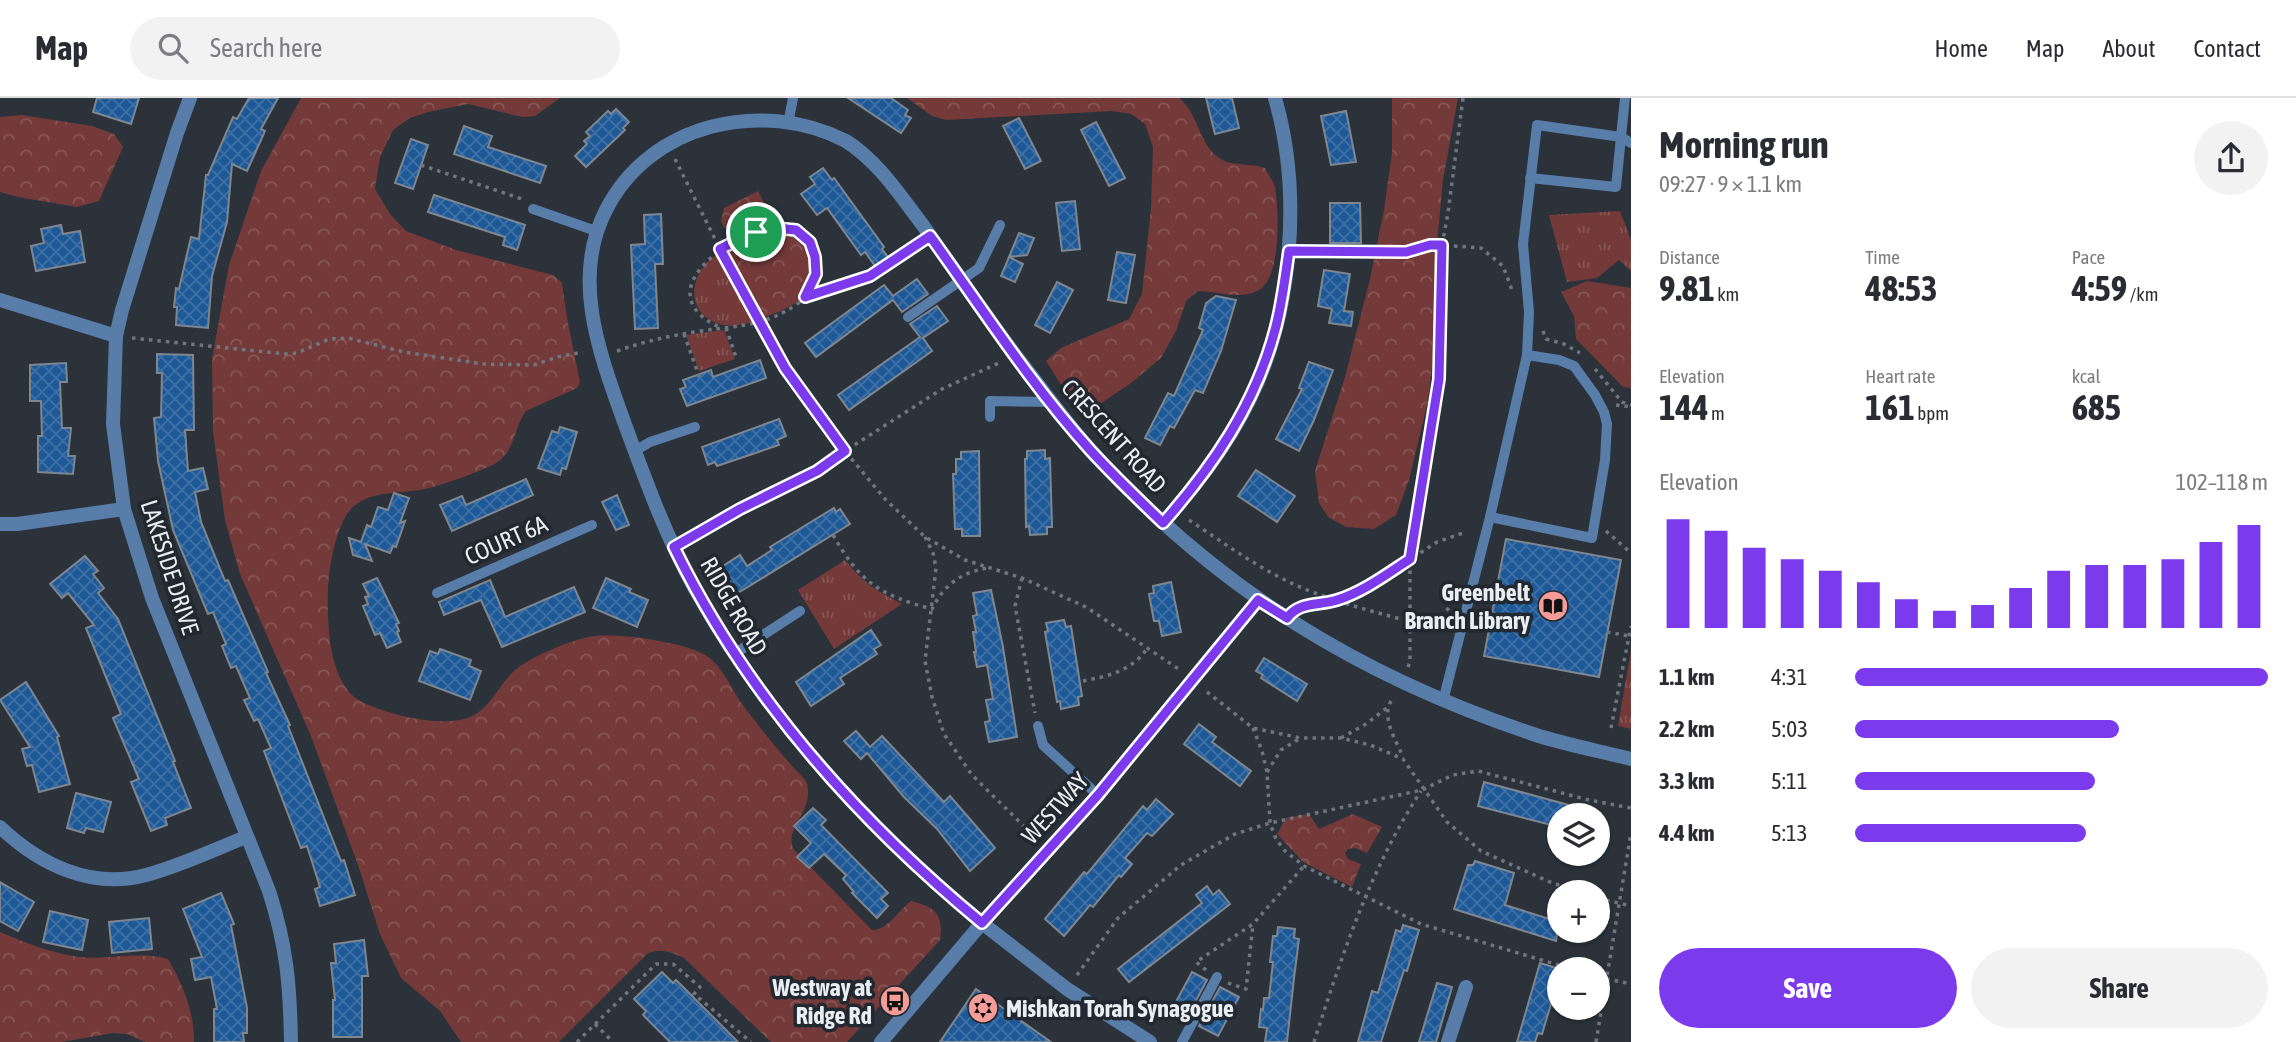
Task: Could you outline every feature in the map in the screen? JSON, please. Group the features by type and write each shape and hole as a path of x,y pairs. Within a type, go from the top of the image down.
{"street":[{"name":"LAKESIDE DRIVE","path":"190,98 159,191 116,340 113,424 124,509 152,598 269,891 285,949 289,977 290,1042"},
{"path":"1163,523 1199,481 1250,400 1265,365 1276,328 1289,251 1288,162 1275,98"},
{"name":"RIDGE ROAD","path":"789,119 756,116 726,118 696,126 667,142 653,152 612,198 596,231 589,272 590,305 600,352 635,451 693,586 734,654 774,711 856,806 917,866 982,923 1067,989 1150,1042"},
{"name":"CRESCENT ROAD","path":"789,119 832,134 863,153 889,180 1051,402 1091,451 1163,523 1258,600 1341,653 1443,701 1541,737 1631,759"},
{"path":"0,299 116,340"},
{"path":"0,524 39,522 124,509"},
{"name":"WESTWAY","path":"881,1042 982,923 1098,795 1258,600"},
{"path":"0,827 33,854 57,868 98,878 125,879 147,875 246,837"},
{"path":"1448,1042 1466,988"}],"lane":[{"path":"789,119 793,98"},
{"path":"1530,177 1616,187 1625,98"},
{"path":"1443,701 1490,517 1527,355 1529,312 1523,244 1537,125 1621,136 1631,143"},
{"path":"533,209 596,231"},
{"path":"908,317 979,268 1000,225"},
{"path":"1490,517 1592,538 1605,460 1607,424 1604,412 1574,366 1559,360 1527,355"},
{"path":"990,417 990,401 1051,402"},
{"path":"635,451 650,442 695,427"},
{"name":"COURT 6A","path":"438,593 592,525"},
{"path":"734,654 800,611"},
{"path":"1038,726 1043,745 1098,795"},
{"path":"1182,1042 1217,978"}],"path":[{"path":"1408,669 1410,559 1439,379 1442,245 1463,98"},
{"path":"667,142 720,249 785,368 845,451 885,499 925,537 965,560 1022,578 1086,607 1182,671"},
{"path":"421,165 534,203 533,209"},
{"path":"737,360 724,328 703,318 693,305 691,290 693,278 699,268 720,249 735,240 763,230 796,230 810,242 815,257 816,274 805,297"},
{"path":"617,351 684,334 760,322 788,309 805,297 870,276 930,236"},
{"path":"1289,251 1406,252 1430,245 1473,247 1488,252 1503,266 1513,292"},
{"path":"684,334 700,379"},
{"path":"116,340 128,337 293,354 329,339 348,338 404,352 484,364 534,365 583,352"},
{"path":"674,547 740,509 817,471 942,389 1001,362"},
{"path":"1189,520 1241,555 1287,581 1338,600 1429,627 1449,608"},
{"path":"1287,618 1293,610 1304,605 1338,600 1386,575 1437,542 1463,533"},
{"path":"833,535 850,564 869,583 893,597 932,609"},
{"path":"925,537 933,553 936,568 925,661 932,697 944,734 972,775 1048,850"},
{"path":"1614,538 1631,553"},
{"path":"932,609 953,580 969,572 990,568"},
{"path":"1022,578 1016,593 1015,606 1038,726"},
{"path":"1611,727 1631,626"},
{"path":"1607,632 1629,636"},
{"path":"1083,681 1131,666 1148,647"},
{"path":"1207,692 1253,728 1301,738 1341,738 1370,745 1403,759"},
{"path":"1341,738 1366,724 1388,707 1391,701"},
{"path":"1388,707 1390,726 1403,759 1422,790 1447,822 1481,851 1547,881"},
{"path":"1253,728 1267,772 1270,823 1276,839 1285,851 1304,866 1421,924 1547,962"},
{"path":"1267,772 1281,750 1301,738"},
{"path":"1077,975 1118,918 1181,865 1235,834 1270,823 1422,790 1453,775 1478,771 1631,808"},
{"path":"1314,1042 1341,956 1366,897 1401,822 1422,790"},
{"path":"1610,963 1631,833"},
{"path":"1253,925 1246,989 1217,978 1196,962 1253,925 1304,866"},
{"path":"1610,902 1631,906"},
{"path":"577,1042 656,964 673,964 700,987 694,994 751,1042"},
{"path":"1610,980 1631,984"},
{"path":"1596,1042 1600,1020"},
{"path":"595,1024 613,1042"}],"green space":[{"path":"301,98 560,98 535,116 522,117 468,104 410,118 393,130 380,157 375,189 390,214 406,231 456,250 553,275 562,283 580,382 577,388 526,411 509,450 494,464 432,487 370,497 354,506 348,513 338,533 328,590 331,649 340,678 347,690 368,705 407,717 449,721 477,714 513,672 529,661 576,640 595,636 618,636 654,640 689,648 710,658 722,671 759,727 806,781 807,801 792,834 794,850 872,930 883,927 911,901 932,909 939,918 940,940 847,1042 771,1042 684,958 666,951 648,953 559,1042 461,1042 440,1011 401,978 380,934 311,736 240,574 225,520 213,431 212,359 229,265 261,171"},
{"path":"907,98 1179,98 1192,114 1210,150 1227,162 1265,168 1273,182 1278,227 1271,273 1265,284 1250,294 1198,291 1186,301 1176,331 1161,358 1131,383 1091,410 1077,410 1046,361 1061,348 1129,319 1142,294 1151,208 1153,147 1145,124 1131,114 1112,111 946,120 932,116"},
{"path":"1392,98 1458,98 1443,180 1435,265 1436,331 1428,401 1409,480 1396,515 1374,529 1346,527 1328,517 1319,503 1315,471 1345,377 1370,279 1392,153"},
{"path":"22,115 92,126 114,134 123,147 99,201 77,207 0,192 0,117"},
{"path":"758,191 771,216 741,231 724,228 721,221 724,208"},
{"path":"1620,211 1631,240 1631,271 1619,260 1597,278 1567,282 1549,215"},
{"path":"789,230 806,239 813,254 814,272 809,288 801,299 761,319 723,250 755,235"},
{"path":"720,253 757,321 724,325 707,318 699,310 694,290 697,279 702,269"},
{"path":"1587,281 1631,288 1631,388 1623,387 1576,339 1574,316 1561,292"},
{"path":"724,330 735,359 699,371 686,335"},
{"path":"845,560 871,586 902,604 834,649 798,590"},
{"path":"1631,650 1631,729 1618,726"},
{"path":"1309,814 1319,829 1353,814 1382,827 1367,853 1355,848 1348,849 1345,853 1348,859 1361,864 1352,887 1303,862 1277,834 1286,818"},
{"path":"0,932 29,944 80,957 147,956 168,959 187,999 194,1042 145,1042 127,1034 113,1033 62,1042 0,1042"}],"building":[{"path":"97,98 139,98 131,124 93,112"},
{"path":"249,98 278,98 261,129 265,131 247,171 232,164 227,222 212,276 208,328 176,325 176,288 179,289 191,237 199,239 206,175 233,117 237,119"},
{"path":"848,98 891,98 908,110 905,115 911,118 901,133"},
{"path":"1206,98 1232,98 1239,128 1215,134"},
{"path":"616,109 629,122 623,128 625,130 586,167 575,156 587,144 584,141 590,136 586,132 608,111 611,114"},
{"path":"1346,111 1356,162 1331,165 1321,116"},
{"path":"1019,118 1041,161 1025,169 1003,126"},
{"path":"1096,122 1125,178 1109,186 1081,130"},
{"path":"464,126 492,136 488,147 546,166 540,183 454,154"},
{"path":"411,139 428,145 413,189 395,183"},
{"path":"823,168 832,180 834,178 884,247 882,249 891,261 878,270 865,252 861,255 827,208 817,215 801,194 815,184 810,177"},
{"path":"434,195 525,225 517,250 503,245 505,237 428,212"},
{"path":"1075,201 1080,249 1062,251 1056,203"},
{"path":"1330,203 1360,203 1361,243 1330,243"},
{"path":"661,214 663,264 655,264 658,328 635,329 631,245 645,244 644,215"},
{"path":"61,225 63,234 80,231 85,262 36,271 31,246 44,243 41,229"},
{"path":"1019,233 1034,238 1027,255 1009,257"},
{"path":"1117,252 1135,255 1126,303 1108,300"},
{"path":"1009,257 1023,264 1015,282 1001,276"},
{"path":"1324,270 1350,274 1344,311 1353,312 1351,326 1329,323 1332,309 1318,306"},
{"path":"917,279 928,294 902,312 893,300 816,357 805,343 884,285 893,296"},
{"path":"1057,282 1073,290 1050,333 1035,325"},
{"path":"1216,296 1236,300 1221,351 1203,393 1195,390 1174,428 1170,426 1160,445 1145,438 1168,393 1174,396 1203,330 1199,328 1206,303"},
{"path":"937,306 948,321 923,338 932,351 849,410 838,395 920,337 910,324"},
{"path":"157,354 193,355 194,430 185,430 188,471 203,468 208,489 195,492 201,522 290,725 288,726 341,861 344,860 355,895 320,906 315,889 320,887 307,846 301,848 264,751 271,748 258,719 254,721 244,700 250,698 236,666 231,668 222,646 226,644 213,612 208,614 173,530 158,461 154,418 161,417 162,373 157,373"},
{"path":"760,360 766,378 687,406 680,389 686,387 683,380 711,370 713,377"},
{"path":"1309,362 1333,370 1299,451 1276,439 1302,389 1299,388"},
{"path":"66,363 67,382 60,382 62,428 71,428 68,456 75,456 73,474 38,472 38,436 42,436 41,401 30,401 30,365"},
{"path":"779,419 786,436 777,440 779,445 717,466 715,462 708,465 702,447"},
{"path":"560,427 577,432 566,469 562,468 560,475 538,468 552,431 558,433"},
{"path":"1045,450 1045,459 1050,458 1052,527 1047,527 1047,534 1030,535 1029,526 1026,527 1025,459 1027,451"},
{"path":"979,451 980,536 962,536 962,529 955,529 953,474 956,474 956,459 961,459 961,452"},
{"path":"1256,470 1295,496 1277,522 1238,496"},
{"path":"526,479 533,495 452,531 440,505 462,496 466,505"},
{"path":"394,493 409,498 400,523 405,521 396,547 393,546 390,553 365,544 372,561 353,555 349,538 361,542 367,525 371,527 378,507 388,510"},
{"path":"617,495 629,525 616,530 602,502"},
{"path":"834,508 836,512 840,509 850,524 738,593 720,568 740,555 747,566 772,550 770,547"},
{"name":"Greenbelt Branch Library","path":"1506,539 1621,560 1599,677 1484,656"},
{"path":"85,556 98,571 93,574 104,588 98,593 118,619 191,808 165,818 167,825 151,831 131,782 139,779 113,718 121,714 86,628 94,625 68,593 62,598 50,584"},
{"path":"377,578 399,623 396,624 401,642 387,648 380,633 375,635 363,606 368,604 365,597 369,596 363,584"},
{"path":"606,578 648,600 637,627 593,608"},
{"path":"490,580 505,617 574,587 585,612 502,647 481,600 444,615 439,602"},
{"path":"1171,582 1181,632 1162,636 1159,621 1154,621 1149,594 1154,593 1153,586"},
{"path":"991,590 1017,737 989,742 985,722 990,721 986,700 993,699 987,665 977,667 974,652 973,632 976,632 973,616 977,615 973,593"},
{"path":"1064,620 1066,627 1071,626 1082,696 1078,697 1079,705 1061,709 1060,701 1057,702 1045,632 1048,631 1046,623"},
{"path":"871,630 881,645 874,649 877,654 840,678 844,684 811,706 796,682"},
{"path":"440,649 471,660 469,666 481,671 470,700 419,681 430,651 438,654"},
{"path":"1264,658 1307,684 1297,701 1261,678 1263,675 1256,671"},
{"path":"26,682 59,736 57,737 70,784 39,792 32,765 27,766 22,749 30,747 0,700"},
{"path":"1199,724 1216,737 1212,742 1251,771 1240,786 1184,744"},
{"path":"856,731 870,747 882,736 944,802 950,796 995,848 970,871 937,829 904,797 867,753 861,759 844,741"},
{"path":"1484,782 1561,803 1547,803 1547,824 1478,806"},
{"path":"76,793 111,802 103,832 86,828 84,833 67,828"},
{"path":"1156,799 1173,814 1152,836 1147,833 1125,858 1132,864 1121,877 1119,875 1093,907 1090,905 1064,936 1045,919 1084,872 1087,874 1143,806 1147,810"},
{"path":"813,808 826,820 821,825 888,893 881,899 888,906 877,918 852,893 854,892 843,879 846,875 824,854 809,868 797,857 811,843 794,826"},
{"path":"1475,861 1514,873 1505,905 1547,918 1547,938 1454,909 1468,865 1473,865"},
{"path":"0,882 34,902 18,931 0,921"},
{"path":"1207,886 1213,895 1219,890 1230,904 1129,982 1118,969 1202,903 1196,895"},
{"path":"221,893 234,924 231,925 247,1008 247,1033 243,1033 244,1042 214,1042 214,1009 217,1009 211,977 195,980 191,959 202,957 183,909"},
{"path":"50,911 88,920 82,950 43,942"},
{"path":"149,918 152,949 112,953 109,922"},
{"path":"1403,925 1419,930 1381,1042 1358,1042 1372,991 1378,993 1396,930 1401,932"},
{"path":"1278,927 1295,929 1294,938 1299,939 1287,1042 1265,1042 1267,1028 1259,1027 1261,1009 1263,1010 1264,998 1269,998 1273,936 1277,936"},
{"path":"364,940 368,976 362,976 362,1037 333,1037 335,1000 331,963 336,963 334,944"},
{"path":"1540,963 1547,965 1547,1017 1542,1034 1538,1033 1535,1042 1517,1042"},
{"path":"662,972 673,983 676,980 738,1042 670,1042 643,1015 646,1011 634,999"},
{"path":"1192,972 1207,980 1186,1019 1171,1011"},
{"path":"1437,983 1452,987 1436,1042 1419,1042"},
{"path":"1220,987 1239,997 1218,1036 1199,1026"},
{"name":"Mishkan Torah Synagogue","path":"976,989 1051,1042 940,1042"}],"place":[{"name":"Greenbelt Branch Library","path":"1553,606"},
{"name":"Westway at Ridge Rd","path":"895,1001"},
{"name":"Mishkan Torah Synagogue","path":"983,1008"}],"route":[{"path":"786,228 796,230 810,242 815,257 816,274 805,297 870,276 930,236 1000,335 1072,428 1091,451 1163,523 1199,481 1227,441 1250,400 1265,365 1276,328 1289,251 1406,252 1430,245 1442,245 1439,379 1410,559 1361,589 1338,600 1304,605 1293,610 1287,618 1258,600 1098,795 982,923 949,896 856,806 788,728 734,654 693,586 674,547 740,509 817,471 845,451 785,368 720,249 756,232 786,228"}]}
